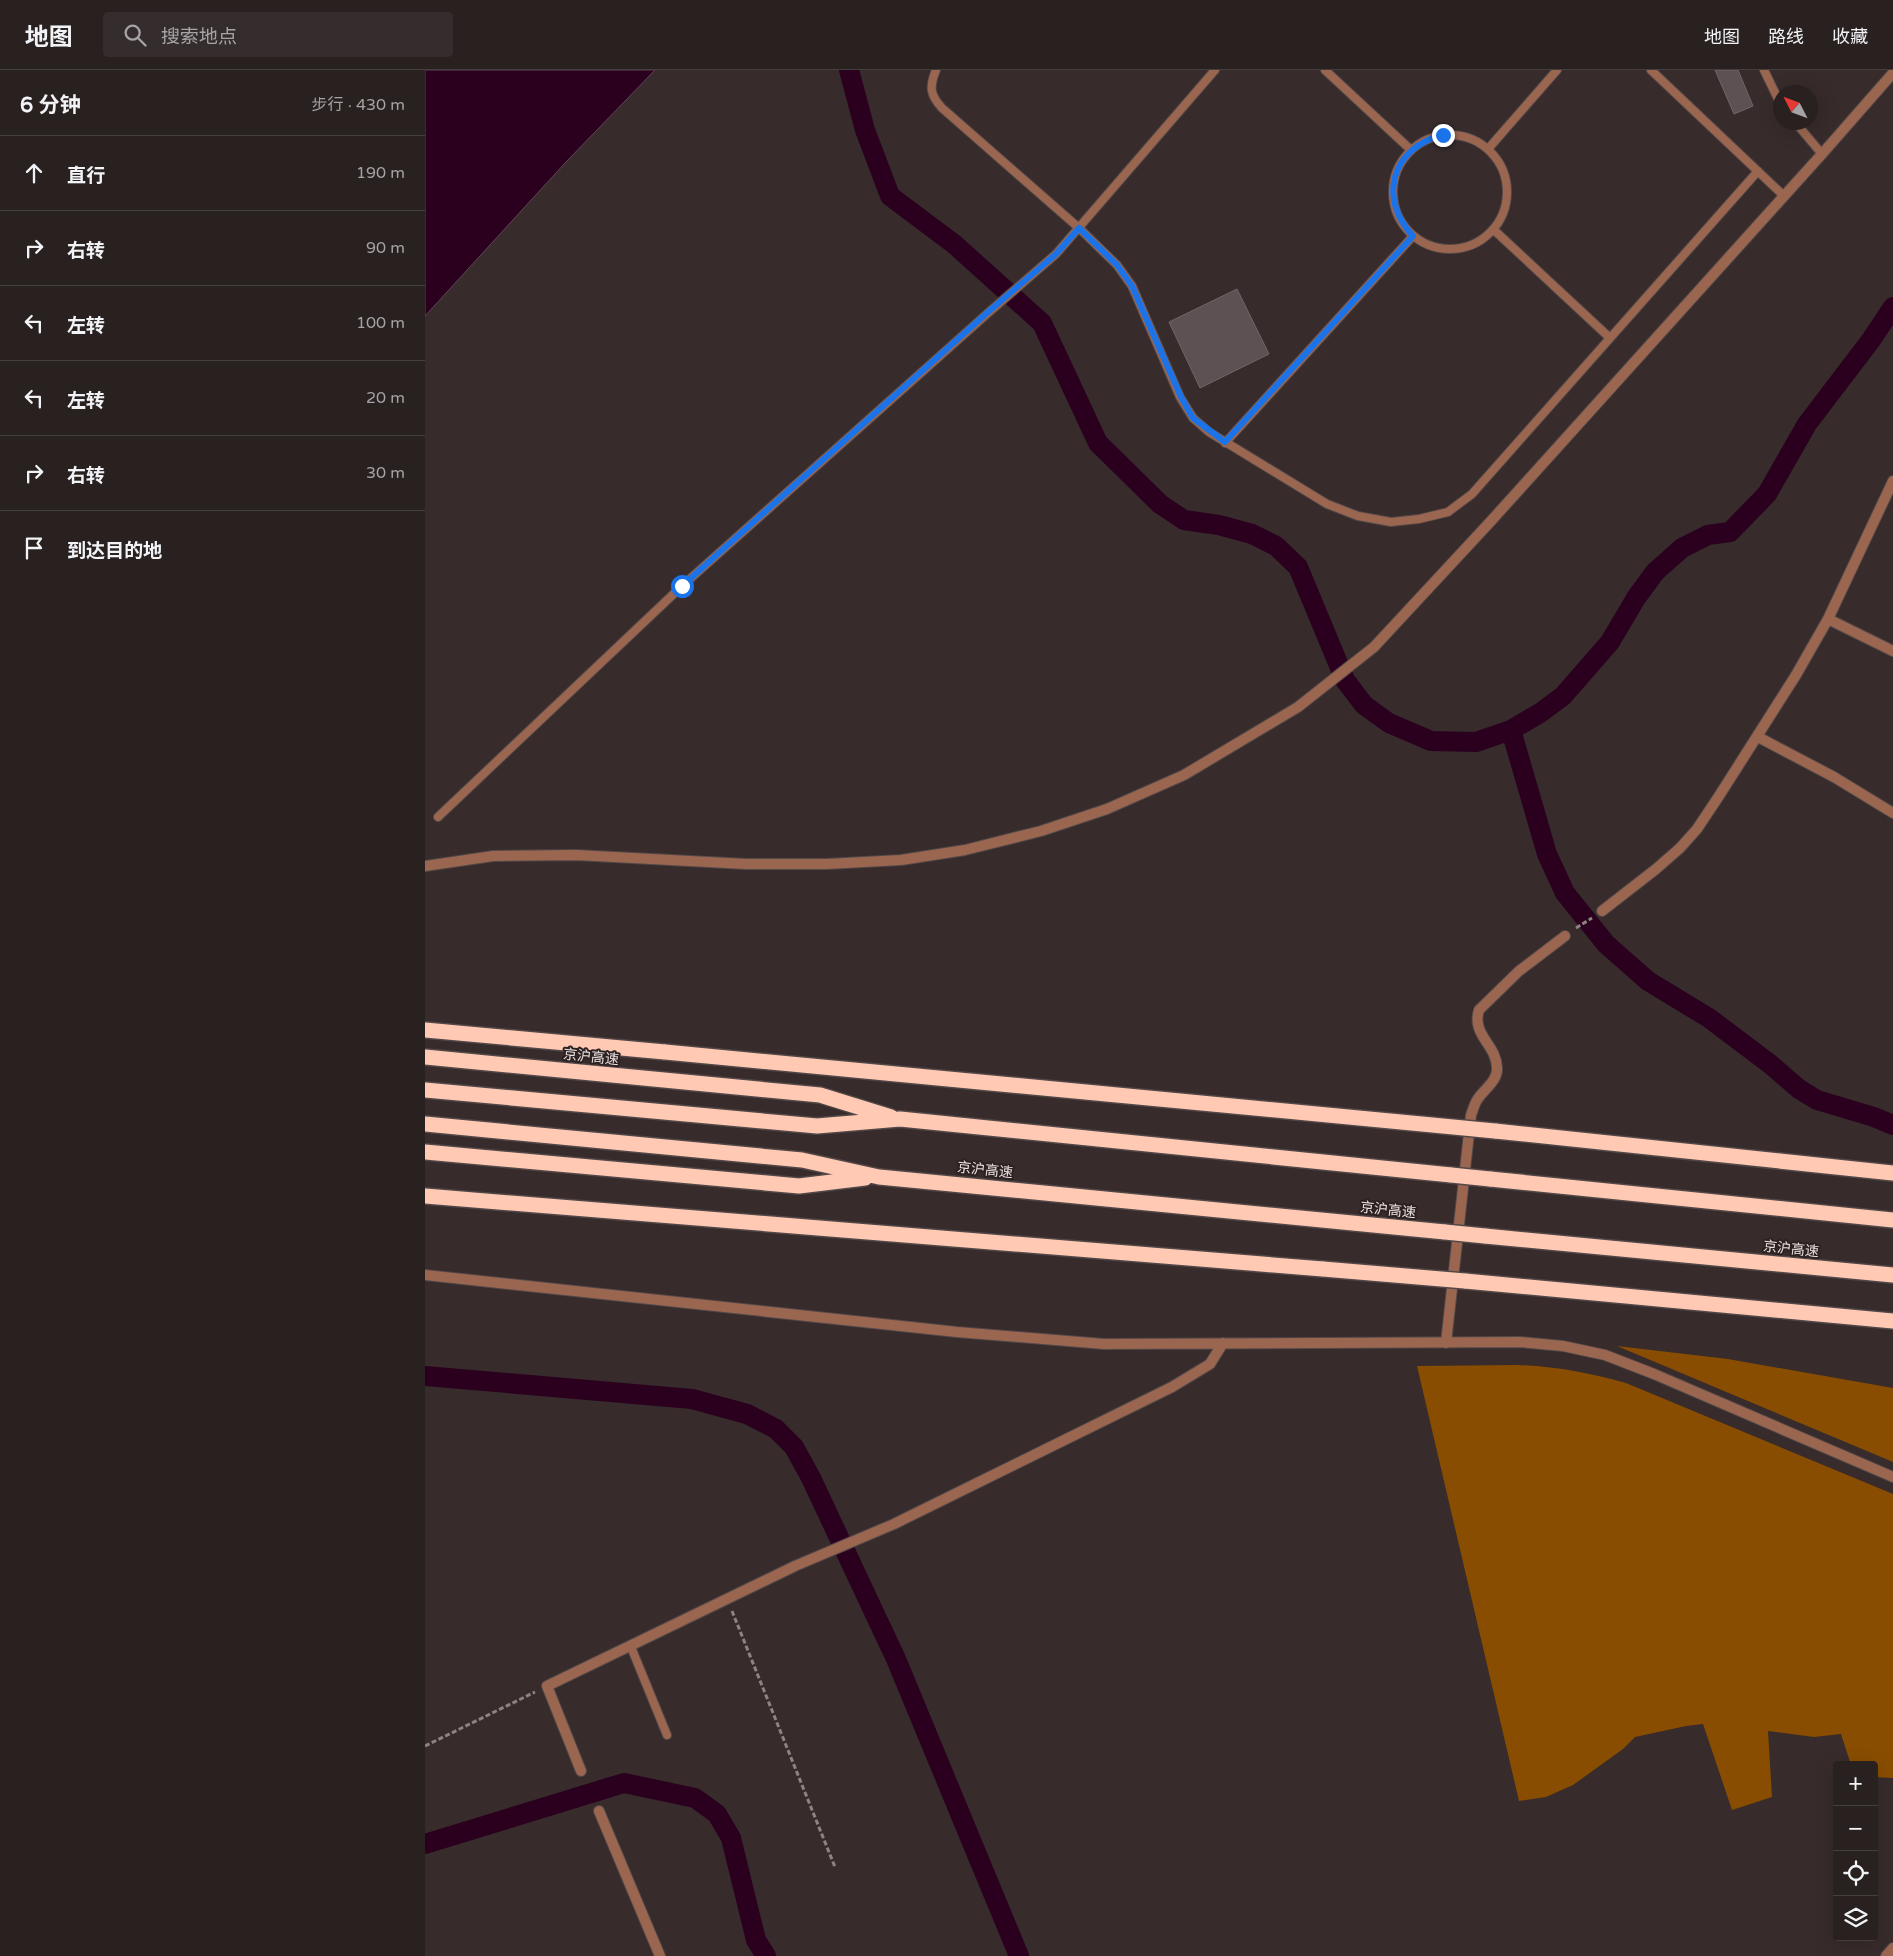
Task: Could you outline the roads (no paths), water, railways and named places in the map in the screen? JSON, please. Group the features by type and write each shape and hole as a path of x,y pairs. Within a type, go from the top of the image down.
{"highway":[{"path":"425,1030 1495,1131 1893,1173"},
{"name":"京沪高速","path":"425,1057 820,1096 900,1119 1893,1220"},
{"name":"京沪高速","path":"425,1090 817,1126 900,1119"},
{"name":"京沪高速","path":"425,1124 802,1160 879,1176 1893,1275"},
{"name":"京沪高速","path":"425,1152 799,1186 879,1176"},
{"path":"425,1196 1465,1281 1889,1323"}],"street":[{"path":"425,866 493,856 576,855 747,864 827,864 901,860 965,850 1041,831 1107,809 1184,775 1298,707 1374,647 1400,621 1785,196 1893,73"},
{"path":"1603,911 1656,869 1680,848 1697,829 1758,737 1828,619 1893,481"},
{"path":"1828,619 1893,651"},
{"path":"1758,737 1834,777 1893,813"},
{"path":"1446,1343 1471,1115 1475,1102 1495,1079 1497,1069 1496,1060 1478,1028 1476,1018 1479,1010 1513,977 1565,936"},
{"path":"425,1275 957,1332 1104,1344 1520,1342 1563,1346 1605,1355 1654,1374 1893,1477"},
{"path":"581,1771 547,1686 795,1566 894,1524 1171,1387 1210,1364 1223,1343"},
{"path":"599,1811 660,1956"},
{"path":"1886,1956 1893,1948"}],"lane":[{"path":"937,70 931,82 933,99 1079,228 1117,265 1132,286 1181,397 1193,418 1225,442 1327,504 1358,516 1391,522 1419,519 1448,512 1472,494 1758,171"},
{"path":"438,817 682,586 988,312 1056,254 1215,70"},
{"path":"1325,70 1411,150"},
{"path":"1488,148 1557,70"},
{"path":"1651,70 1785,196"},
{"path":"1764,70 1773,89"},
{"path":"1802,130 1822,154"},
{"path":"1449,135 1467,137 1488,148 1504,171 1507,184 1508,198 1504,212 1494,230 1477,243 1465,248 1451,250 1424,244 1413,236 1398,217 1393,194 1393,182 1397,170 1411,150 1431,138 1449,135"},
{"path":"1494,230 1610,338"},
{"path":"1225,442 1413,236"},
{"path":"631,1646 667,1735"}],"waterway":[{"path":"849,70 865,130 890,196 954,244 1042,323 1098,443 1160,504 1184,520 1219,525 1252,534 1276,546 1298,567 1345,680 1364,705 1389,723 1431,741 1476,742 1511,730 1540,713 1563,696 1610,642 1636,598 1655,572 1682,548 1708,535 1730,532 1767,494 1807,424 1871,340 1893,307"},
{"path":"1511,730 1547,854 1565,893 1606,944 1648,981 1709,1018 1770,1064 1799,1089 1817,1100 1874,1117 1893,1125"},
{"path":"425,1376 692,1399 747,1414 776,1429 794,1447 811,1478 896,1659 1019,1956"},
{"path":"425,1844 624,1783 695,1798 717,1814 731,1838 756,1940 766,1956"}]}
